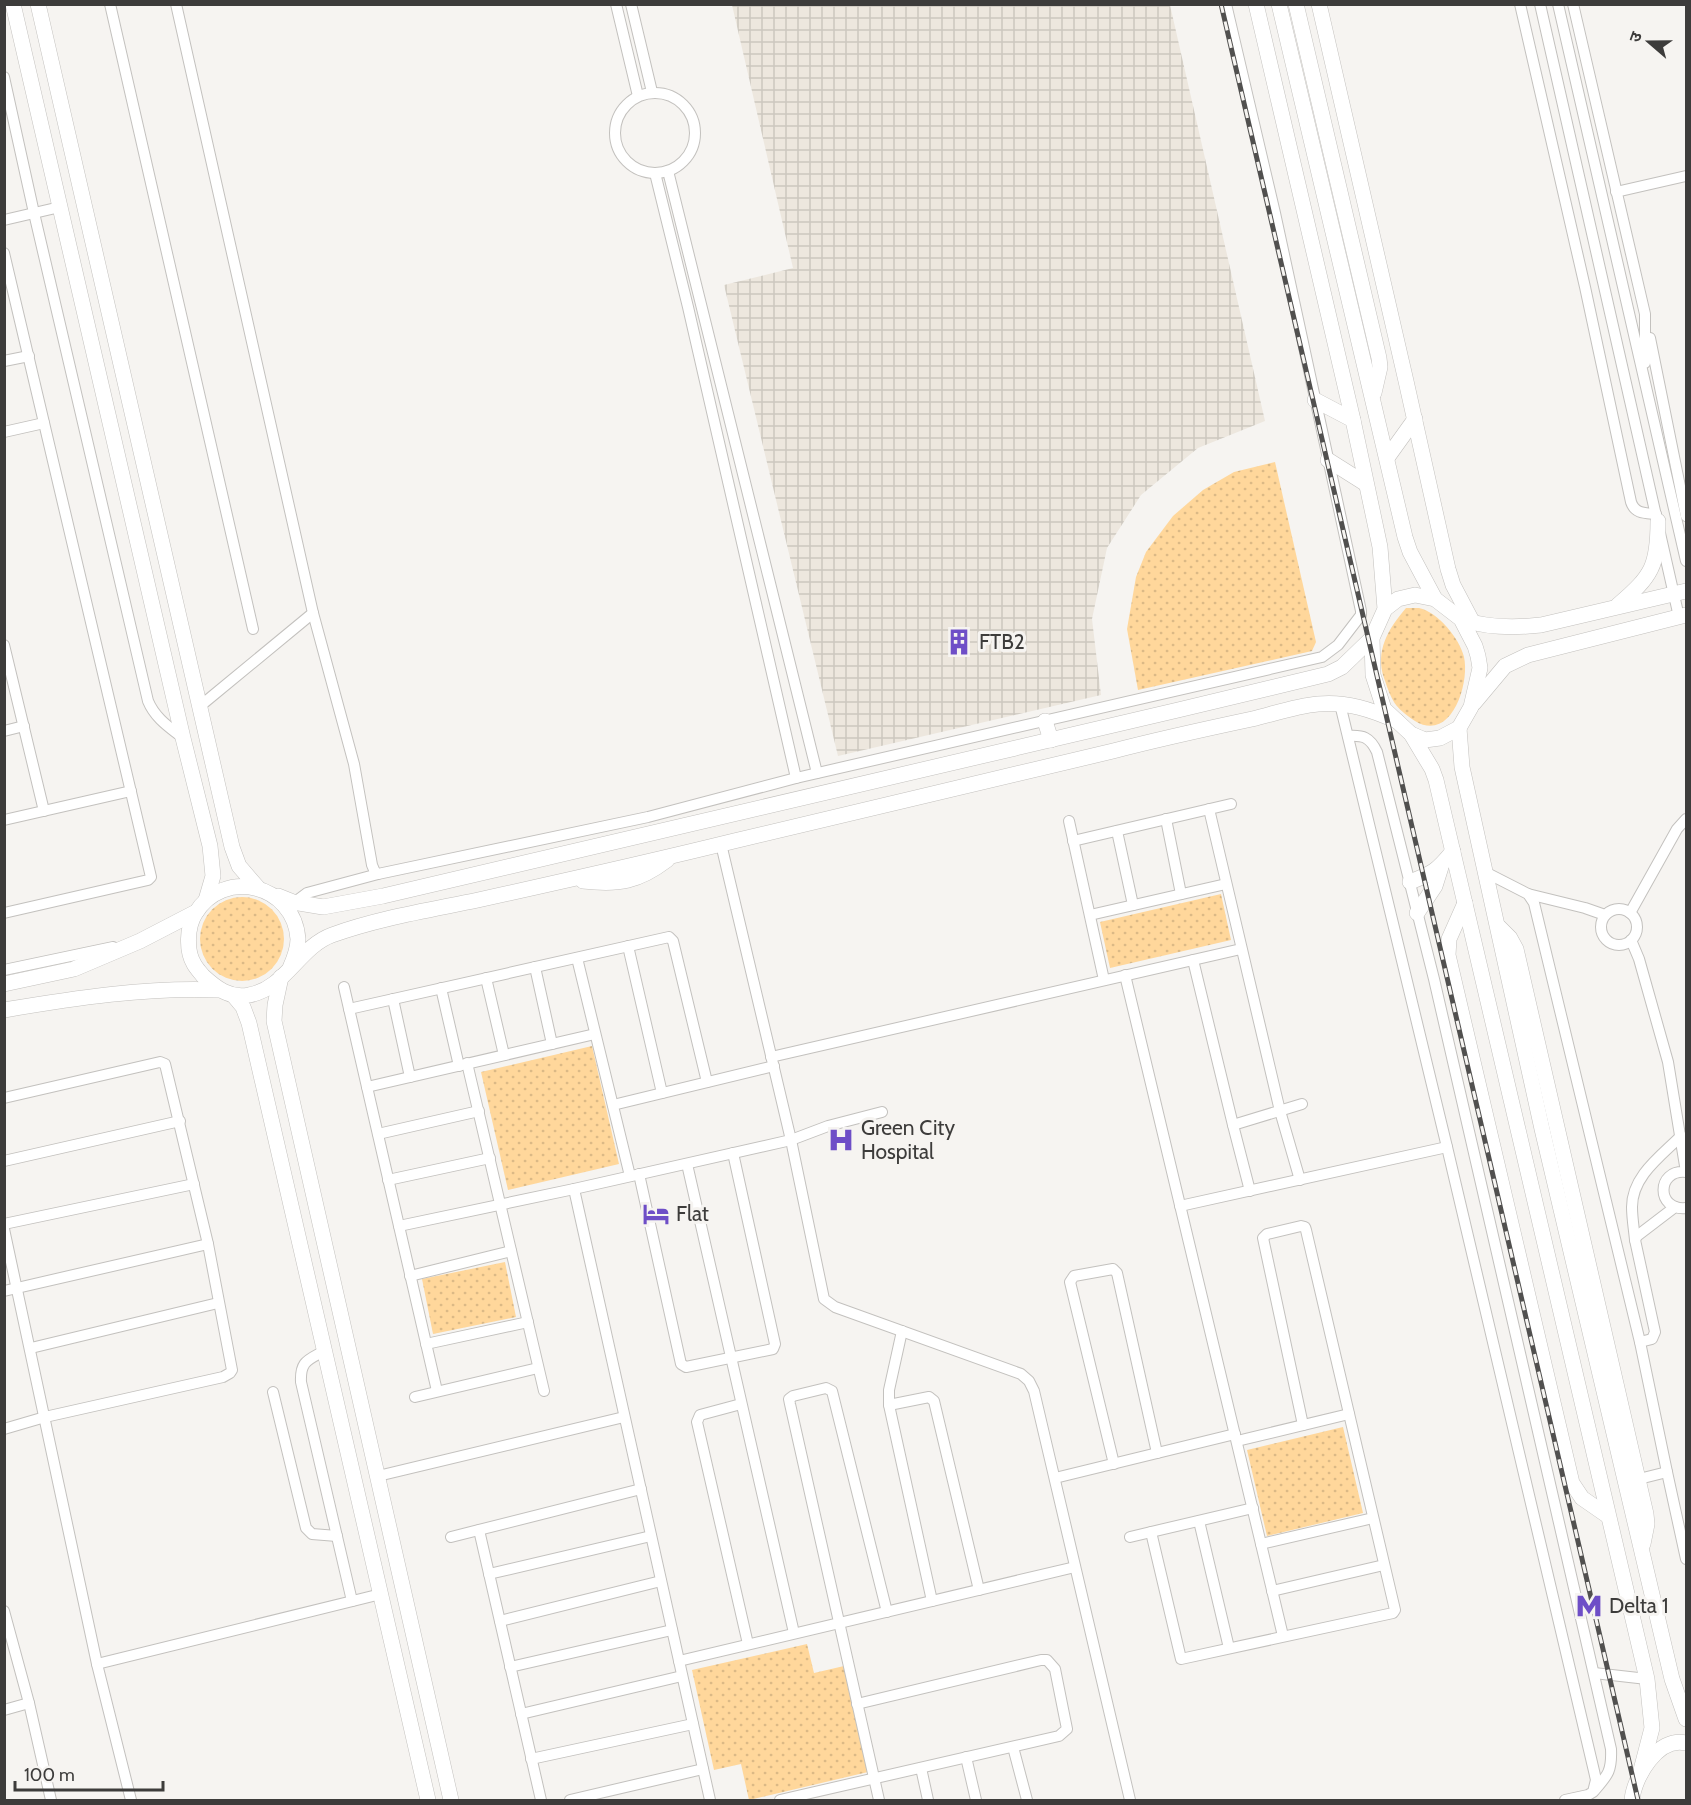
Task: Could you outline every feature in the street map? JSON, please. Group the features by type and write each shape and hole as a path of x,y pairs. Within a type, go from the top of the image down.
{"street":[{"path":"13,4 210,846 213,876 206,900"},
{"path":"38,4 232,847 239,866 265,891 285,906 292,915 298,939 296,952 275,1005 274,1021 451,1800"},
{"path":"110,4 253,628"},
{"path":"176,4 313,613 354,764 372,866 378,874"},
{"path":"616,4 638,96"},
{"path":"631,4 652,92"},
{"path":"295,902 308,893 378,874 648,817 796,778 1322,657 1333,651 1362,613 1275,213 1226,4"},
{"path":"1256,4 1353,420 1380,547 1385,609"},
{"path":"1279,4 1410,552 1435,599"},
{"path":"1296,4 1379,358 1380,367 1373,398"},
{"path":"1319,4 1448,569 1467,621 1480,668 1471,707"},
{"path":"1520,4 1631,502 1637,512 1657,518"},
{"path":"1411,734 1425,740 1440,738 1459,728 1471,707 1505,666 1528,655 1683,616 1680,592 1657,518 1540,4"},
{"path":"1558,4 1686,561"},
{"path":"1573,4 1645,314 1686,516"},
{"path":"4,77 148,701 152,711 183,738"},
{"path":"652,92 665,93 677,98 693,118 696,131 694,144 689,156 680,165 668,171 655,173 641,171 620,154 615,142 615,128 619,115 627,104 638,96 652,92"},
{"path":"668,171 817,774"},
{"path":"655,173 796,778"},
{"path":"1616,192 1686,176"},
{"path":"4,220 60,207"},
{"path":"4,253 150,879 4,913"},
{"path":"1645,314 1646,384"},
{"path":"4,361 29,356"},
{"path":"1316,400 1353,420"},
{"path":"1387,458 1415,419"},
{"path":"4,432 44,423"},
{"path":"1328,460 1366,484"},
{"path":"1616,608 1640,587 1652,568 1658,548 1657,518"},
{"path":"218,990 194,966 188,947 191,922 196,912 206,900 230,887 265,891 295,902 323,907 383,896 1316,678 1342,667 1372,638 1385,609 1398,599 1415,595 1435,599 1467,621 1484,626 1520,628 1680,592"},
{"path":"199,707 313,613"},
{"path":"1372,638 1372,675 1384,709 1411,734 1436,780 1647,1679 1652,1728 1635,1787"},
{"path":"4,645 44,811"},
{"path":"4,1010 74,999 186,989 218,990 233,995 248,996 272,987 308,951 328,936 384,921 569,880 1319,704 1372,710 1397,721"},
{"path":"1340,705 1563,1638 1596,1780 1593,1792"},
{"path":"1045,722 1051,740"},
{"path":"4,731 24,726"},
{"path":"1459,728 1462,767 1542,1129 1672,1679 1686,1719"},
{"path":"1348,736 1362,735 1368,738 1377,752 1418,913 1611,1749 1612,1764 1606,1777 1593,1792 1565,1800"},
{"path":"4,820 131,791"},
{"path":"1073,841 1231,804"},
{"path":"1209,809 1280,1111 1300,1180"},
{"path":"1166,819 1181,894"},
{"path":"1630,913 1677,829 1686,819"},
{"path":"1069,821 1104,980"},
{"path":"1117,831 1133,905"},
{"path":"721,844 791,1140 824,1299 835,1307 1021,1374 1029,1381 1034,1391 1055,1478 1130,1800"},
{"path":"1418,913 1435,886 1441,867 1453,850"},
{"path":"1410,882 1441,867"},
{"path":"1485,872 1528,894 1605,915"},
{"path":"1090,915 1226,884"},
{"path":"1528,894 1534,903 1640,1342 1686,1559"},
{"path":"1465,903 1449,939 1448,955 1572,1483 1582,1498 1608,1516"},
{"path":"1614,909 1630,913 1637,930 1631,940 1620,945 1608,942 1600,926 1605,915 1614,909"},
{"path":"4,984 74,969 140,941 196,912"},
{"path":"1497,924 1510,938 1516,949 1567,1176 1618,1384 1646,1514 1647,1524 1642,1550"},
{"path":"349,1009 666,937 672,938 707,1082"},
{"path":"1631,940 1639,959 1668,1062 1686,1172 1674,1173 1665,1181 1666,1199 1675,1207 1686,1208"},
{"path":"4,970 140,941"},
{"path":"628,946 662,1093"},
{"path":"613,1105 707,1082 772,1061 1241,949"},
{"path":"577,958 681,1364 686,1367 773,1349 775,1344 733,1153"},
{"path":"1193,960 1250,1191"},
{"path":"535,967 552,1044"},
{"path":"1125,975 1283,1636"},
{"path":"486,978 504,1055"},
{"path":"344,987 437,1391"},
{"path":"441,988 479,1112 544,1391"},
{"path":"233,995 243,1007 249,1023 428,1800"},
{"path":"393,999 410,1077"},
{"path":"367,1087 595,1034"},
{"path":"4,1098 163,1062 167,1065 208,1244 231,1363 231,1370 227,1375 45,1417 4,1429"},
{"path":"1233,1125 1302,1104"},
{"path":"378,1134 479,1112"},
{"path":"399,1227 791,1140 828,1126 882,1112"},
{"path":"4,1161 180,1121"},
{"path":"1640,1342 1652,1339 1655,1332 1635,1240 1632,1206 1635,1187 1642,1175 1681,1136"},
{"path":"1180,1206 1447,1147"},
{"path":"388,1180 490,1158"},
{"path":"687,1164 794,1634"},
{"path":"131,1800 97,1664 4,1227 194,1185"},
{"path":"574,1189 710,1800"},
{"path":"1635,1240 1637,1236 1675,1207"},
{"path":"1151,1532 1179,1658 1183,1660 1393,1613 1395,1610 1305,1227 1301,1227 1267,1234 1263,1241 1304,1425"},
{"path":"4,1291 208,1244"},
{"path":"410,1275 511,1251"},
{"path":"1114,1464 1070,1282 1074,1276 1113,1269 1117,1273 1158,1453"},
{"path":"31,1348 218,1303"},
{"path":"426,1344 528,1323"},
{"path":"902,1331 889,1390 889,1405 932,1601"},
{"path":"324,1351 305,1363 300,1371 301,1382 352,1601"},
{"path":"415,1397 538,1368"},
{"path":"879,1800 789,1399 792,1396 826,1388 832,1391 887,1611"},
{"path":"273,1392 306,1528 312,1534 337,1536"},
{"path":"889,1405 929,1397 934,1401 979,1590"},
{"path":"741,1404 700,1416 697,1422 748,1644"},
{"path":"1055,1478 1158,1453 1349,1414"},
{"path":"378,1476 624,1417"},
{"path":"1639,1479 1667,1472"},
{"path":"451,1537 640,1489"},
{"path":"1130,1537 1253,1508"},
{"path":"1261,1544 1373,1518"},
{"path":"1199,1521 1230,1648"},
{"path":"479,1530 540,1800"},
{"path":"489,1574 651,1536"},
{"path":"1272,1591 1384,1565"},
{"path":"679,1661 1076,1567"},
{"path":"500,1621 661,1581"},
{"path":"97,1664 381,1594"},
{"path":"4,1611 8,1640 28,1703 51,1800"},
{"path":"510,1667 672,1629"},
{"path":"1563,1638 1584,1633"},
{"path":"781,1800 829,1795 873,1779 1059,1736 1067,1729 1055,1669 1047,1660 857,1704"},
{"path":"1594,1673 1647,1679"},
{"path":"521,1714 682,1676"},
{"path":"4,1710 28,1703"},
{"path":"531,1760 693,1724"},
{"path":"1622,1800 1635,1787 1650,1759 1663,1747 1679,1741 1686,1743"},
{"path":"1013,1747 1027,1800"},
{"path":"966,1758 976,1800"},
{"path":"921,1768 928,1800"},
{"path":"570,1800 590,1798 703,1769"}],"shaded area":[{"path":"732,5 1170,5 1265,421 1198,448 1141,495 1107,548 1092,619 1101,695 838,756 724,285 793,268"},
{"path":"1275,462 1316,642 1312,651 1138,690 1127,629 1136,577 1146,552 1173,516 1203,490 1234,472"},
{"path":"1406,608 1419,608 1441,621 1458,642 1464,657 1464,681 1461,695 1448,718 1439,724 1428,726 1402,712 1392,698 1384,678 1382,650 1389,632"},
{"path":"1221,894 1231,940 1110,968 1100,922"},
{"path":"242,897 258,900 272,909 281,923 284,939 281,955 272,969 258,978 242,981 226,978 212,969 203,955 200,939 203,923 212,909 226,900"},
{"path":"592,1046 619,1164 508,1190 481,1072"},
{"path":"505,1262 516,1317 433,1334 422,1279"},
{"path":"1343,1427 1363,1513 1267,1536 1247,1450"},
{"path":"807,1644 814,1673 844,1666 868,1772 749,1800 741,1764 714,1770 692,1670"}],"railway":[{"path":"1221,4 1638,1800"}],"place":[{"name":"FTB2","path":"959,642"},
{"name":"Green City Hospital","path":"841,1140"},
{"name":"Flat","path":"656,1214"},
{"name":"Delta 1","path":"1589,1606"}]}
